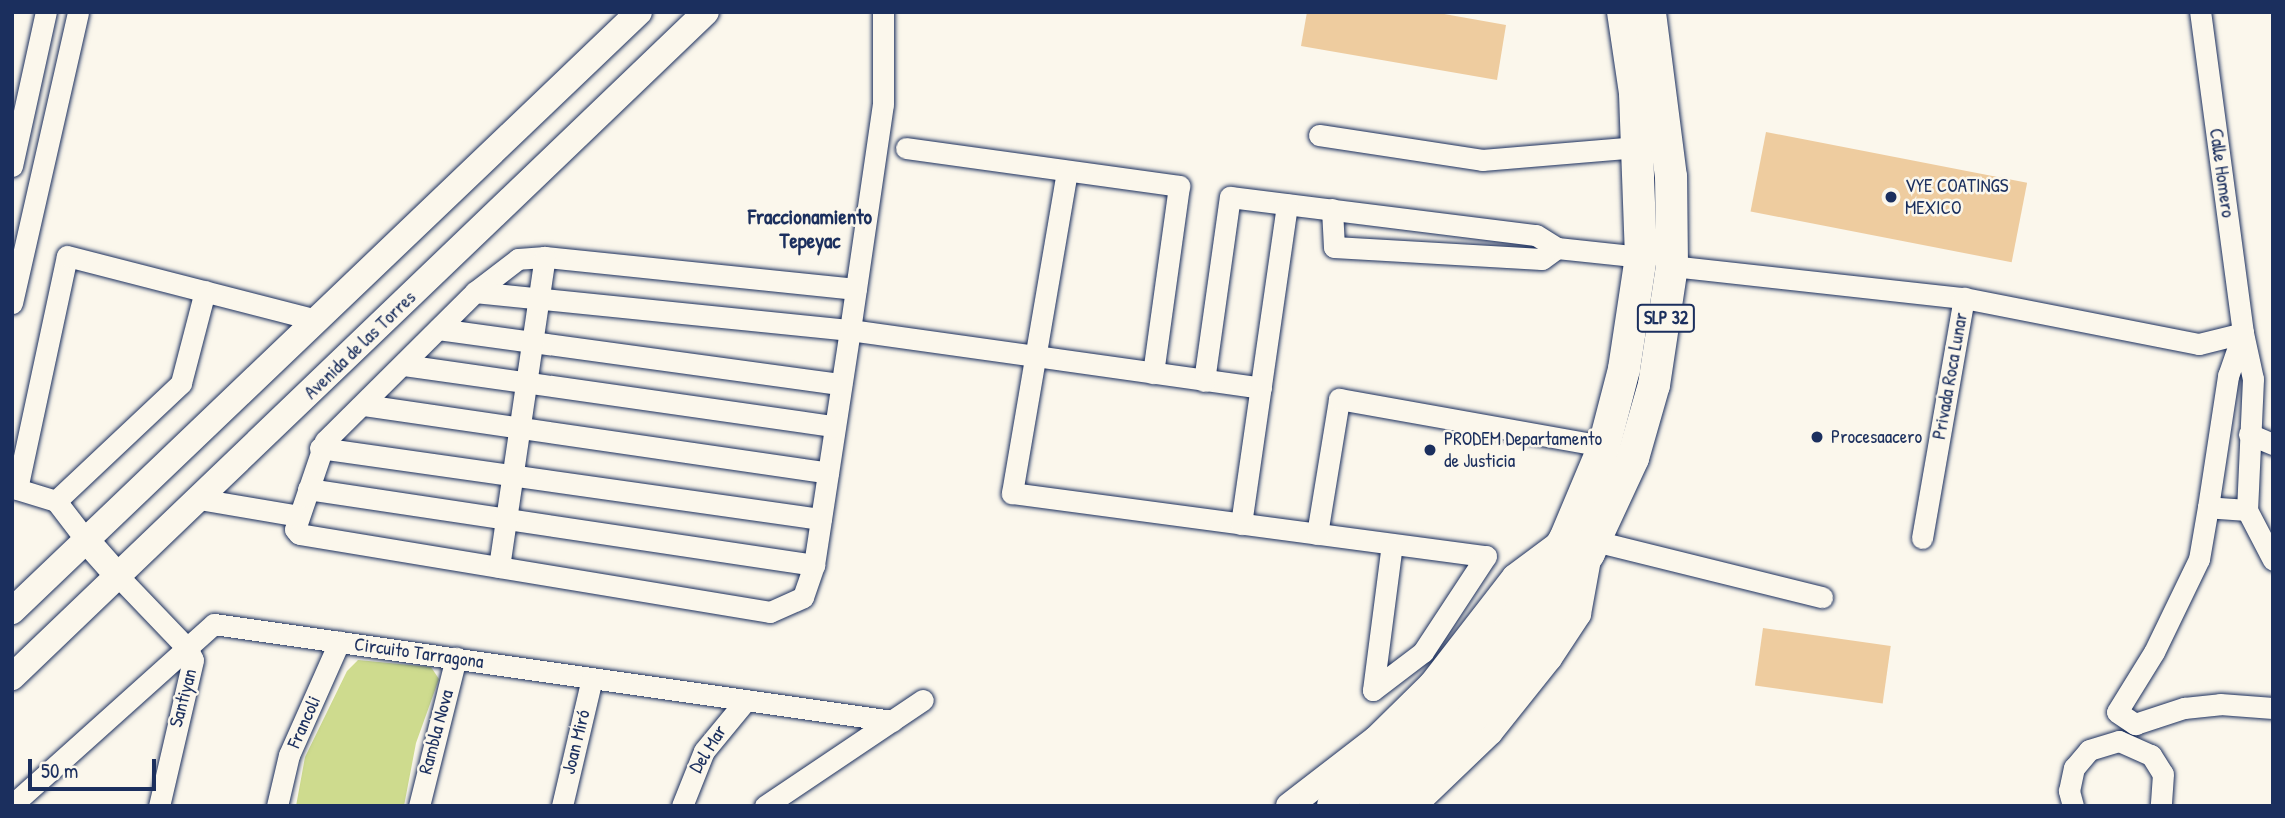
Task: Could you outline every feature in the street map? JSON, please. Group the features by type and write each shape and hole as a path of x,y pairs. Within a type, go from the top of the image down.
{"highway":[{"name":"SLP 32","path":"1583,544 1624,369 1641,257 1637,147 1623,12"},
{"name":"SLP 32","path":"1375,806 1412,777 1472,717 1547,596 1583,544 1633,458 1654,385 1672,266 1671,177 1650,12"},
{"name":"SLP 32","path":"1333,806 1452,700 1547,596"}],"main road":[{"path":"12,611 639,12"},
{"name":"Avenida de las Torres","path":"12,677 706,12"},
{"path":"86,540 118,576"},
{"path":"1289,806 1376,739 1432,684 1515,577 1583,544 1578,614 1549,658 1490,732 1413,806"}],"street":[{"path":"12,166 46,12"},
{"path":"12,303 78,12"},
{"path":"856,289 545,257 518,259 475,292 320,448 295,529 299,534 770,612 803,597 814,565 850,330 856,289 883,104 883,12"},
{"name":"Calle Homero","path":"2200,12 2243,333 2253,379 2248,510"},
{"path":"1319,135 1482,160 1637,147"},
{"path":"906,148 1179,186 1153,373"},
{"path":"1067,171 1012,493 1486,556 1423,652 1373,690 1392,544"},
{"path":"1204,380 1230,197 1536,235 1557,248 1641,257"},
{"path":"1241,524 1287,204"},
{"path":"1332,209 1335,247 1542,259 1557,248"},
{"path":"86,540 56,501 18,489 67,256 317,320"},
{"path":"499,567 545,257"},
{"path":"1672,266 1964,298 2199,344 2243,333"},
{"path":"56,501 181,383 205,291"},
{"path":"475,292 850,330 1261,388"},
{"name":"Privada Roca Lunar","path":"1922,538 1964,298"},
{"path":"438,329 841,384"},
{"path":"2073,806 2069,791 2074,768 2089,750 2154,652 2200,559 2228,376 2243,333"},
{"path":"404,365 835,426"},
{"path":"1317,534 1339,399 1604,446"},
{"path":"363,405 828,473"},
{"path":"2249,433 2273,444"},
{"path":"320,448 821,519"},
{"path":"307,489 506,522 814,565"},
{"path":"199,499 299,516"},
{"path":"2208,507 2248,510 2273,560"},
{"path":"1583,544 1822,597"},
{"name":"Santiyan","path":"118,576 187,648 191,669 159,806"},
{"name":"Circuito Tarragona","path":"12,805 214,624 892,721"},
{"name":"Francoli","path":"277,806 289,755 339,642"},
{"name":"Rambla Nova","path":"418,806 456,659"},
{"name":"Joan Miró","path":"562,806 592,678"},
{"name":"Del Mar","path":"682,806 704,751 746,700"},
{"path":"765,806 923,700"},
{"path":"2118,705 2122,719 2146,722 2185,708 2220,704 2273,708"},
{"path":"2146,722 2140,738 2163,774 2161,806"},
{"path":"2089,750 2119,740 2151,755"}],"green space":[{"path":"358,660 431,667 439,679 416,743 404,806 296,806 305,757 347,671"}],"building":[{"path":"1307,12 1433,12 1506,25 1497,80 1301,46"},
{"name":"VYE COATINGS MEXICO","path":"1766,132 2027,183 2012,262 1751,212"},
{"path":"1763,628 1891,646 1883,703 1755,685"}],"place":[{"name":"VYE COATINGS MEXICO","path":"1891,197"},
{"name":"Procesaacero","path":"1817,437"},
{"name":"PRODEM Departamento de Justicia","path":"1430,450"}],"district":[{"name":"Fraccionamiento Tepeyac","path":"810,229"}]}
